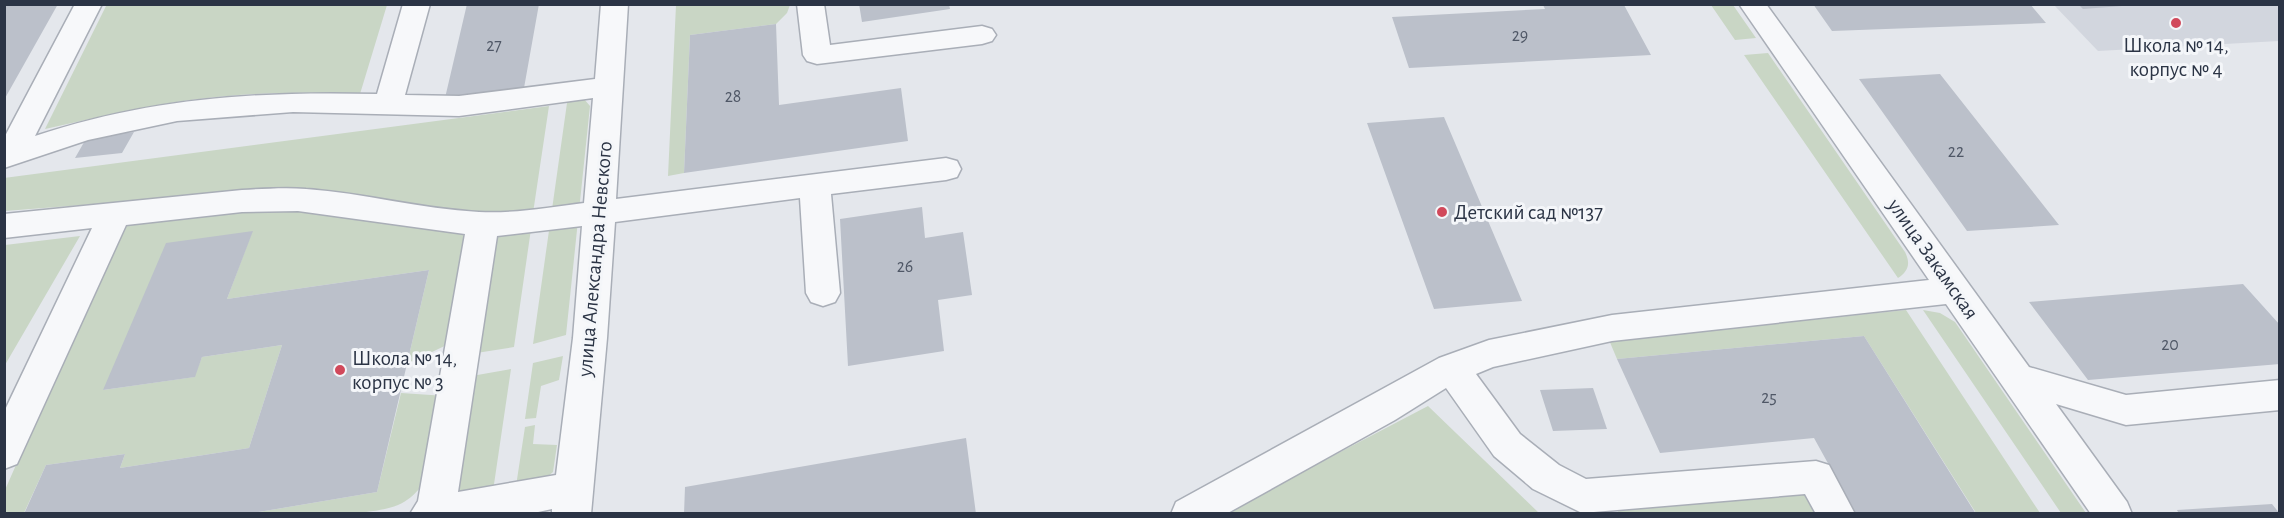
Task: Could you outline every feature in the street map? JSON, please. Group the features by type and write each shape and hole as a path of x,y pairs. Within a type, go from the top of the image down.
{"street":[{"path":"7,157 89,4"},
{"path":"388,105 417,4"},
{"name":"улица Александра Невского","path":"573,501 590,338 615,4"},
{"path":"810,4 817,56 982,35"},
{"name":"улица Закамская","path":"1752,4 2113,513"},
{"path":"7,157 83,131 177,111 292,102 459,106 609,87"},
{"path":"4,226 281,199 314,200 465,224 483,224 532,221 946,169"},
{"path":"815,185 823,293"},
{"path":"4,453 114,215"},
{"path":"483,224 432,513 573,501"},
{"path":"1190,513 1452,368 1489,354 1612,328 1954,290"},
{"path":"1452,368 1507,445 1585,505 1816,477 1836,513"},
{"path":"2017,378 2126,410 2280,394"}],"shaded area":[{"name":"Школа № 14, корпус № 4","path":"2054,5 2279,5 2279,41 2098,51"}],"green space":[{"path":"107,4 387,5 360,94 280,93 219,97 141,108 45,129"},
{"path":"676,5 790,5 787,13 776,24 690,35 684,173 668,176"},
{"path":"1711,5 1733,5 1756,38 1735,40"},
{"path":"1768,53 1905,252 1908,267 1898,278 1744,55"},
{"path":"568,96 584,99 590,106 566,335 533,344"},
{"path":"549,106 533,213 505,216 277,190 5,211 4,178"},
{"path":"306,209 476,233 457,340 407,364 429,270 227,299 252,232 103,390 194,377 202,357 282,345 249,448 120,468 125,454 46,465 24,513 5,514 5,490 124,219 193,211"},
{"path":"531,229 514,347 470,354 488,235"},
{"path":"80,236 5,365 5,245"},
{"path":"1906,310 2040,513 1976,513 1864,336 1617,359 1609,340"},
{"path":"1923,310 1940,313 1955,322 2086,513 2061,513"},
{"path":"563,356 559,380 541,386 536,418 525,419 533,363"},
{"path":"511,369 493,491 446,499 466,377"},
{"path":"401,393 446,396 420,488 410,498 384,509 347,514 247,514 377,492"},
{"path":"1428,406 1539,513 1222,514"},
{"path":"535,425 533,444 557,445 553,472 546,478 516,486 525,427"},
{"path":"1808,492 1819,513 1619,514 1618,511"}],"building":[{"path":"4,4 58,4 4,100"},
{"path":"467,4 539,4 524,88 445,98"},
{"path":"859,4 949,4 950,9 862,22"},
{"path":"1813,4 2030,4 2046,23 1832,31"},
{"path":"2078,4 2122,4 2122,6 2083,9"},
{"path":"1543,5 1624,5 1651,55 1409,68 1392,17 1545,9"},
{"path":"776,24 779,105 901,88 908,141 684,173 690,35"},
{"path":"1940,74 2059,225 1967,231 1859,79"},
{"name":"Детский сад №137","path":"1444,117 1522,301 1434,309 1367,123"},
{"path":"134,132 122,153 75,158 87,137"},
{"path":"922,207 925,238 963,232 972,295 938,300 944,351 848,366 840,219"},
{"name":"Школа № 14, корпус № 3","path":"253,231 227,299 429,270 377,492 247,514 24,514 46,465 125,454 120,468 249,448 282,345 202,357 195,377 103,390 166,243"},
{"path":"2243,284 2280,325 2280,364 2088,380 2029,302"},
{"path":"1864,336 1976,514 1856,514 1814,438 1660,453 1617,359"},
{"path":"1593,388 1607,429 1553,431 1540,390"},
{"path":"966,438 976,514 684,514 685,487"},
{"path":"2272,504 2280,514 2179,514 2177,510"}],"place":[{"name":"Школа № 14, корпус № 4","path":"2176,23"},
{"name":"Детский сад №137","path":"1442,212"},
{"name":"Школа № 14, корпус № 3","path":"340,370"}]}
